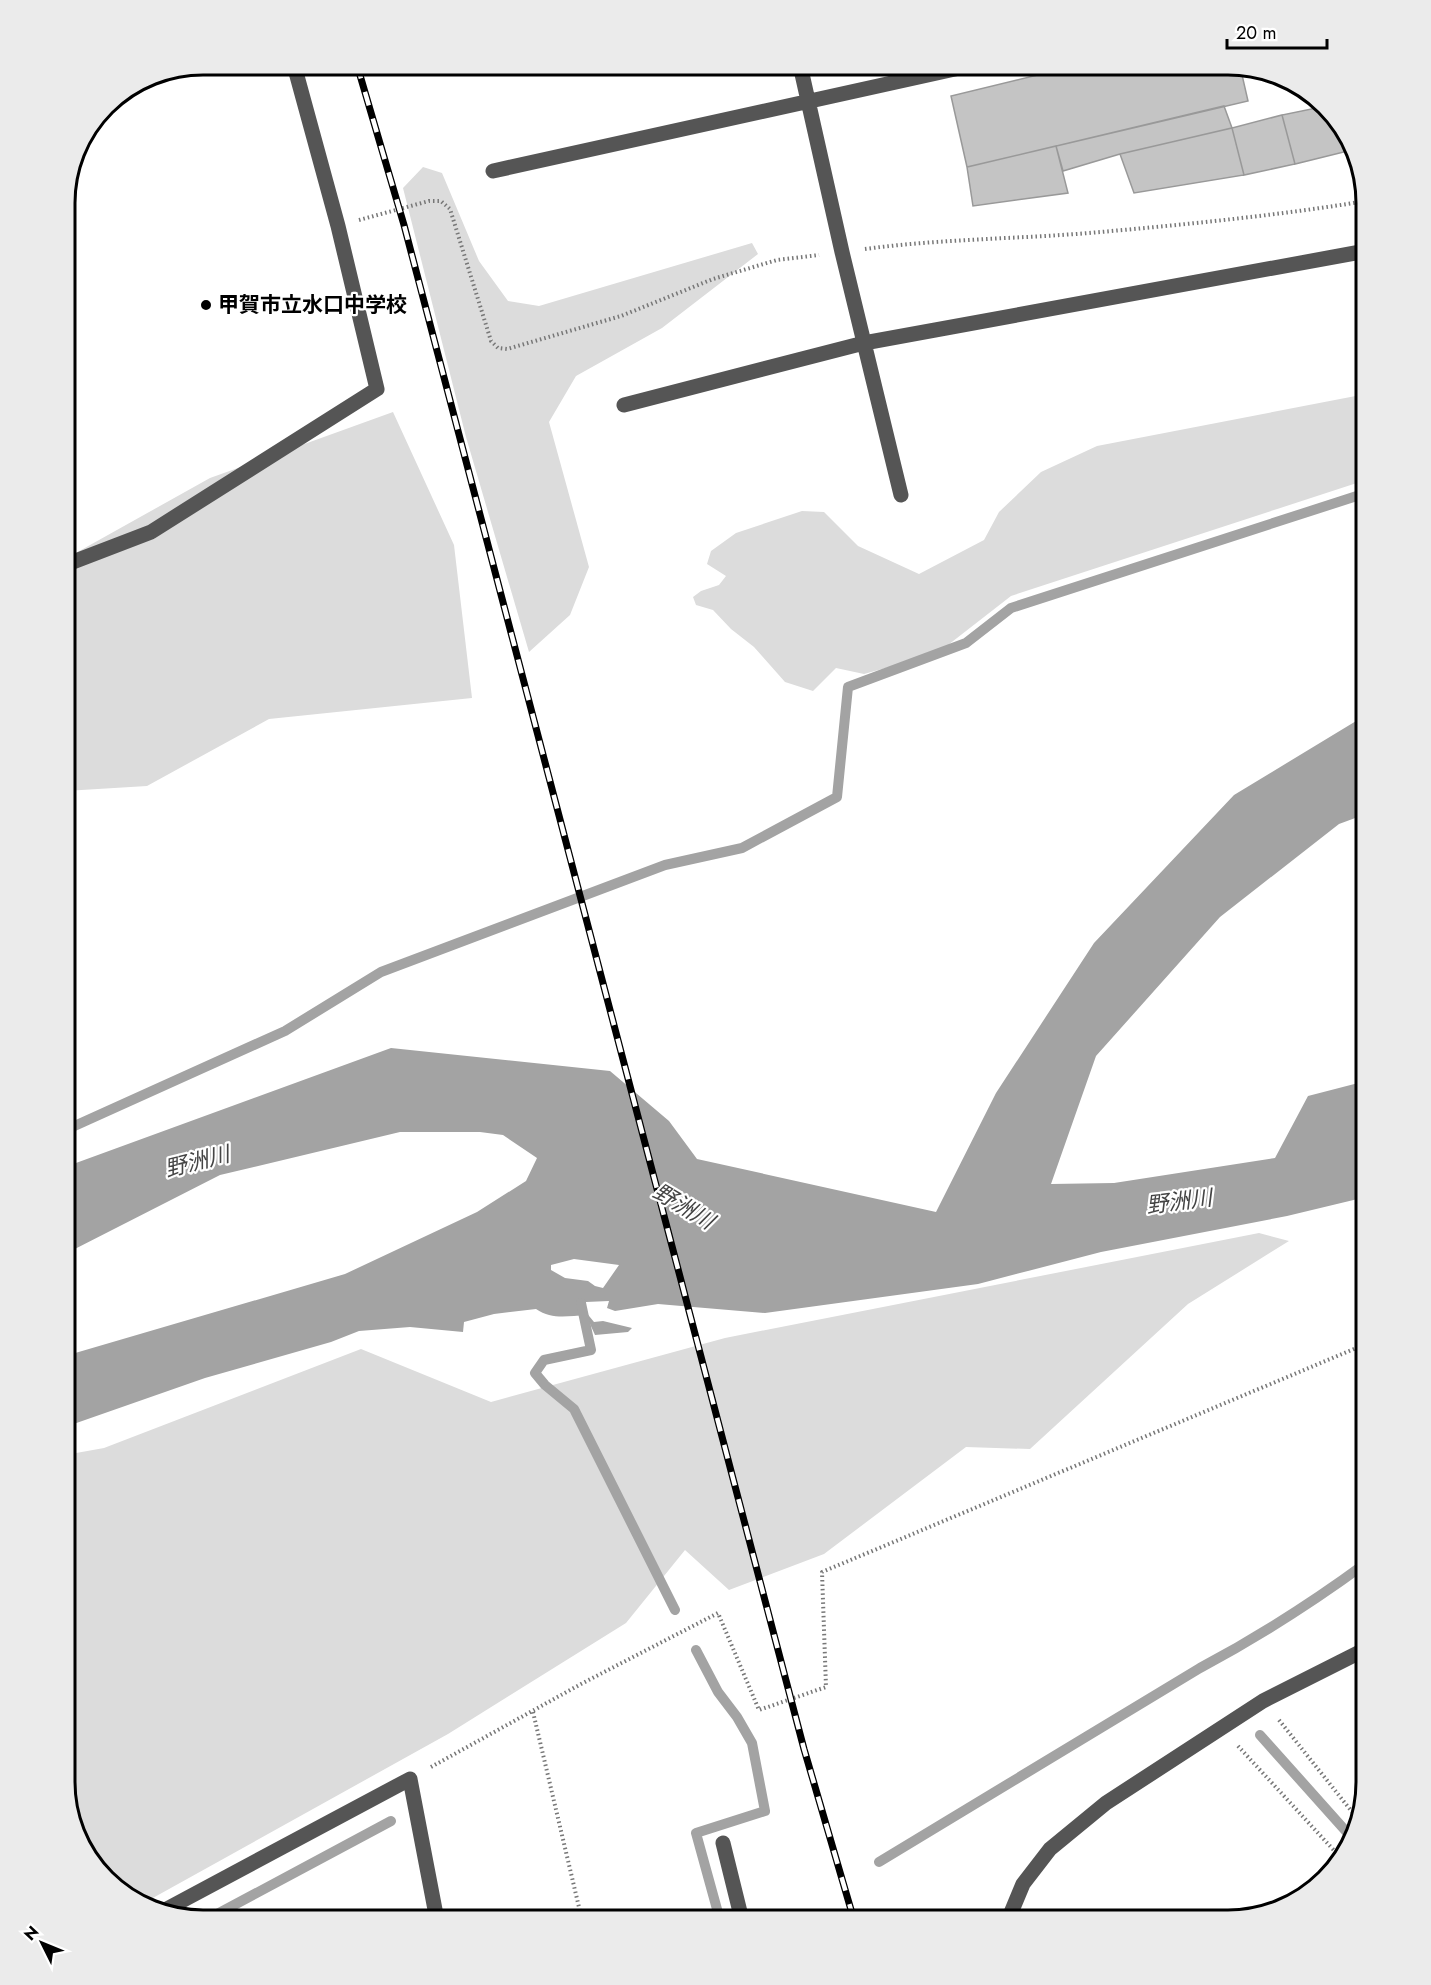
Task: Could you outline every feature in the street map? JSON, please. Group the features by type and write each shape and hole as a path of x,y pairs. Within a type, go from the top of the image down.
{"street":[{"path":"75,561 150,531 377,389 338,226 297,75"},
{"path":"802,75 901,495"},
{"path":"493,171 927,75"},
{"path":"624,405 864,343 1356,253"},
{"path":"1012,1910 1023,1884 1050,1850 1106,1803 1263,1701 1356,1654"},
{"path":"172,1906 410,1779 435,1910"},
{"path":"723,1843 740,1910"}],"path":[{"path":"410,1779 581,1683 718,1613 759,1710 826,1687 822,1572 1356,1348"},
{"path":"1263,1701 1352,1812"},
{"path":"532,1712 580,1910"},
{"path":"1221,1728 1335,1852"}],"shaded area":[{"path":"423,167 442,173 479,261 508,301 539,306 752,243 758,254 662,328 576,376 549,422 589,567 570,615 529,652 466,437 403,188"},
{"path":"1356,396 1356,483 1011,596 948,645 900,664 864,674 836,668 813,691 785,682 754,647 731,629 713,610 696,605 693,597 701,591 719,585 726,576 707,564 711,551 736,533 802,511 824,512 858,546 919,574 984,540 999,512 1041,472 1097,446"},
{"path":"393,412 454,545 472,698 269,719 147,786 75,790 75,553 210,478"},
{"path":"1259,1233 1289,1241 1188,1304 1030,1449 966,1447 824,1554 729,1590 685,1550 626,1623 448,1734 151,1899 119,1878 101,1860 85,1831 76,1799 75,1453 104,1448 361,1349 491,1402 725,1338"}],"water":[{"name":"野洲川","path":"1356,721 1356,818 1339,824 1220,917 1096,1056 1051,1184 1114,1183 1275,1158 1308,1096 1356,1084 1356,1199 1287,1216 1101,1252 978,1284 765,1313 658,1304 615,1311 607,1308 609,1301 586,1302 585,1311 594,1322 603,1321 632,1328 628,1332 595,1335 586,1315 554,1316 536,1309 494,1314 464,1322 463,1332 410,1327 359,1331 331,1342 205,1378 75,1424 75,1353 345,1274 477,1212 526,1181 537,1158 503,1135 480,1132 400,1132 220,1175 75,1249 75,1163 391,1048 610,1071 669,1121 697,1159 936,1212 996,1093 1094,943 1234,795","holes":["574,1259 619,1265 603,1288 588,1281 565,1278 551,1270 551,1265"]}],"building":[{"path":"1038,75 1236,75 1242,76 1248,101 967,167 951,96"},
{"path":"1224,106 1232,128 1120,154 1063,171 1056,146"},
{"path":"1314,109 1330,125 1345,152 1295,164 1282,115"},
{"path":"1282,115 1295,164 1244,175 1232,128"},
{"path":"1232,128 1244,175 1134,193 1120,154"},
{"path":"1056,146 1068,193 973,206 967,167"}],"waterway":[{"path":"75,1126 285,1031 381,972 665,865 742,848 837,797 848,687 966,643 1011,608 1356,496"},
{"path":"581,1303 591,1350 544,1360 535,1373 545,1385 574,1409 675,1610"},
{"path":"879,1862 1264,1631 1356,1570"},
{"path":"696,1650 718,1692 737,1717 752,1743 765,1811 696,1833 717,1910"},
{"path":"1260,1735 1346,1831"},
{"path":"225,1910 391,1821"}],"railway":[{"path":"360,75 404,225 804,1749 851,1910"}],"place":[{"name":"甲賀市立水口中学校","path":"206,305"}]}
